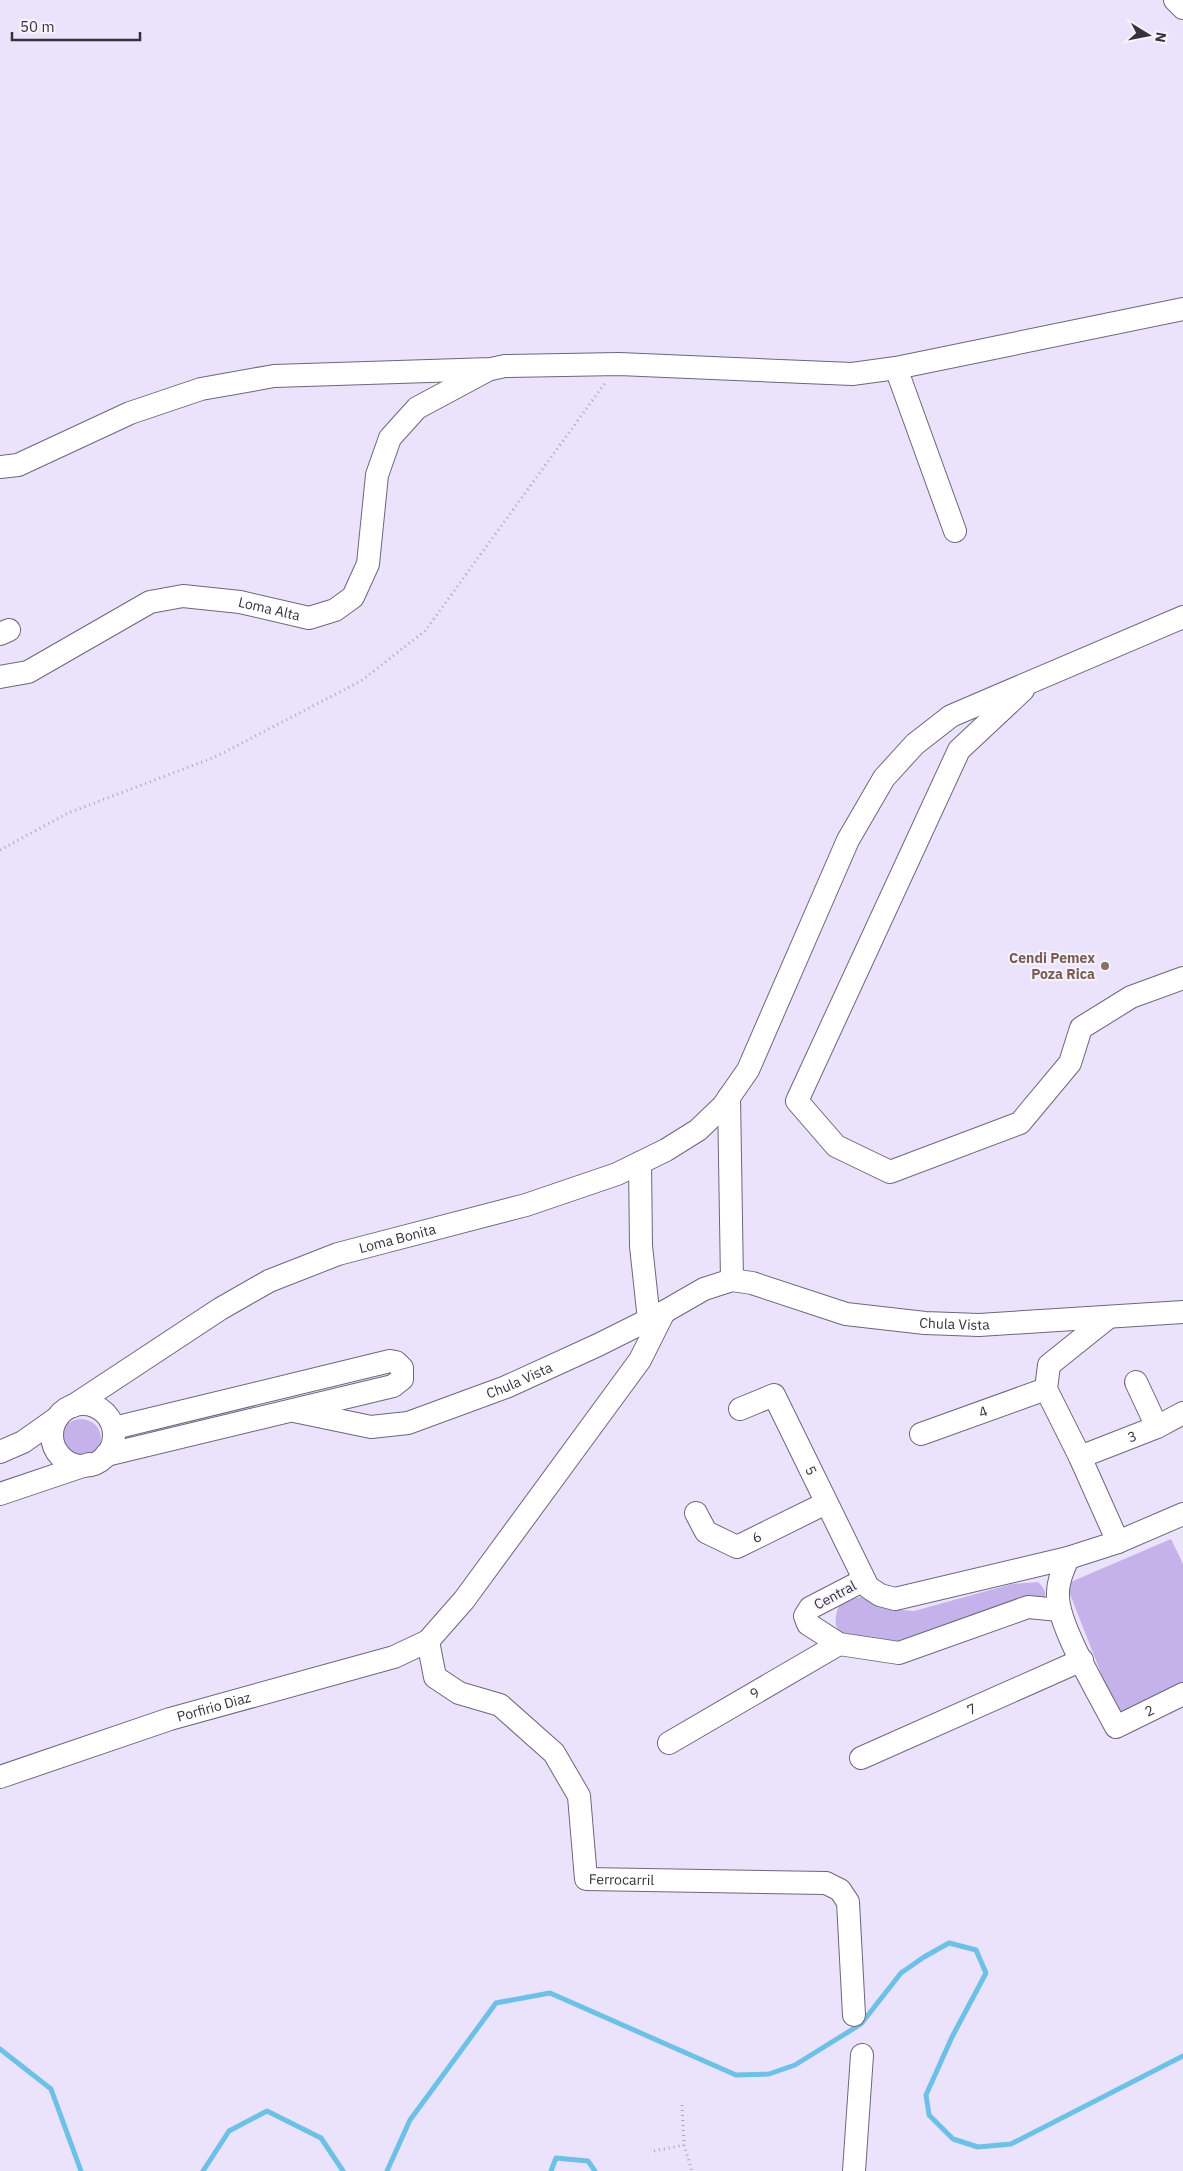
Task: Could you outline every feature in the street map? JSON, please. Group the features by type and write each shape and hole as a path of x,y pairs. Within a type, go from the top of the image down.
{"street":[{"path":"1175,0 1183,8"},
{"name":"Loma Alta","path":"0,467 18,464 130,413 201,389 274,376 491,369 505,366 619,364 852,374 896,368 1183,310"},
{"path":"896,368 955,532"},
{"name":"Loma Alta","path":"0,677 28,672 150,602 183,596 240,602 309,618 335,610 353,596 368,564 377,475 390,438 417,408 491,369"},
{"name":"Loma Bonita","path":"0,1452 23,1442 220,1309 269,1281 338,1254 526,1205 617,1174 666,1150 698,1130 729,1097 748,1070 848,840 884,778 915,744 951,716 1139,634 1183,617"},
{"path":"1031,682 959,750 797,1101 836,1146 890,1172 1020,1123 1070,1063 1081,1028 1131,997 1183,978"},
{"path":"729,1097 732,1280"},
{"path":"428,1642 464,1600 640,1360 656,1316 641,1246 640,1163"},
{"name":"Chula Vista","path":"294,1411 371,1427 408,1423 506,1387 656,1316 704,1289 732,1280 752,1282 846,1314 925,1323 979,1325 1183,1312"},
{"path":"1109,1317 1049,1365 1046,1389 1080,1457 1118,1542"},
{"path":"0,1494 98,1460 115,1438 114,1428 110,1419 94,1406 83,1404 65,1412 52,1436 54,1446 60,1454 78,1464 98,1460 393,1386 402,1379 402,1368 399,1364 390,1361 114,1428"},
{"path":"1136,1382 1157,1427"},
{"name":"4","path":"921,1434 1046,1389"},
{"name":"5","path":"740,1408 774,1395 864,1580"},
{"name":"3","path":"1080,1457 1157,1427 1183,1414"},
{"name":"6","path":"696,1513 706,1532 737,1547 826,1503"},
{"name":"Central","path":"1059,1610 1028,1607 899,1653 839,1644 808,1624 805,1616 810,1608 864,1580 868,1587 880,1595 895,1599 1068,1558 1118,1542 1183,1514"},
{"path":"1068,1558 1060,1577 1057,1595 1059,1610 1082,1660"},
{"name":"Porfirio Diaz","path":"0,1777 170,1719 394,1657 428,1642"},
{"name":"Ferrocarril","path":"428,1642 435,1677 459,1693 500,1705 554,1753 580,1796 586,1879 826,1883 840,1890 848,1902 854,2015"},
{"name":"9","path":"669,1743 839,1644"},
{"name":"2","path":"1082,1660 1116,1727 1183,1694"},
{"name":"7","path":"861,1758 1082,1660"},
{"path":"854,2171 862,2055"}],"path":[{"path":"0,850 68,813 215,757 361,680 425,631 619,364"},
{"path":"682,2105 684,2144 692,2171"},
{"path":"654,2151 684,2144"}],"shaded area":[{"path":"85,1419 92,1422 98,1428 101,1439 100,1447 92,1456 85,1459 77,1459 70,1456 62,1447 61,1435 64,1428 73,1420"},
{"path":"1171,1539 1183,1564 1183,1684 1117,1714 1066,1584"},
{"path":"1038,1582 1045,1591 1043,1602 997,1610 897,1641 877,1644 840,1634 836,1626 836,1614 841,1602 861,1597 891,1609 914,1611 1012,1584"}],"waterway":[{"path":"387,2171 410,2120 496,2003 550,1993 736,2075 769,2074 795,2065 861,2024 901,1973 924,1957 949,1943 976,1950 986,1973 952,2037 926,2095 929,2115 953,2139 978,2147 1011,2144 1183,2056"},
{"path":"0,2049 51,2089 81,2171"},
{"path":"203,2171 229,2131 267,2111 321,2138 343,2171"},
{"path":"551,2171 556,2158 588,2161 595,2171"}],"place":[{"name":"Cendi Pemex Poza Rica","path":"1105,966"}]}
